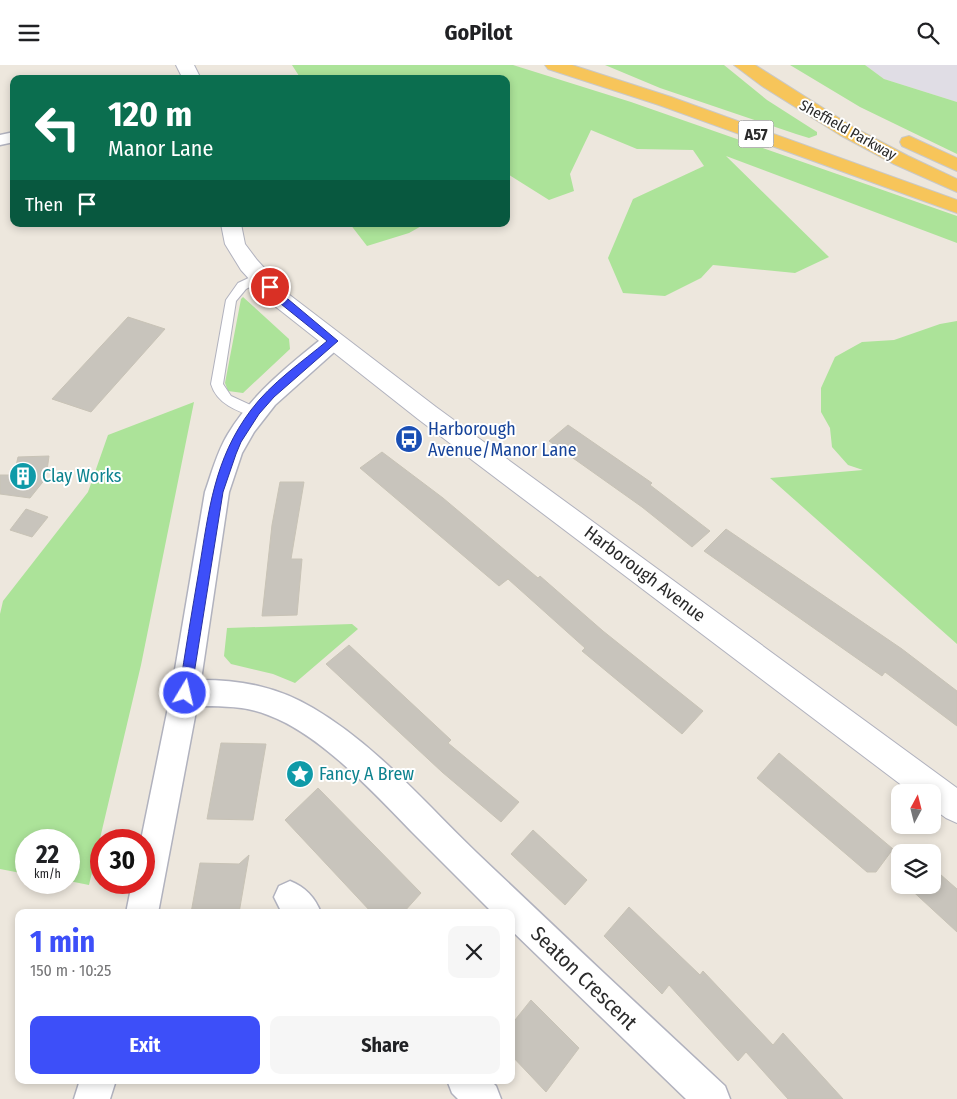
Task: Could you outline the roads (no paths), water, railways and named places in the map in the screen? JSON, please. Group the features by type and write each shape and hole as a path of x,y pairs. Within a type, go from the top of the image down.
{"highway":[{"name":"A57","path":"554,65 657,98 957,207"},
{"name":"Sheffield Parkway","path":"743,65 776,89 830,122 884,151 957,186"},
{"name":"Sheffield Parkway","path":"773,65 818,94"},
{"name":"Sheffield Parkway","path":"895,135 957,165"}],"street":[{"name":"Harborough Avenue","path":"232,227 235,244 249,265 279,298 333,341 957,807"},
{"path":"143,909 185,693 217,492 236,441 255,411 294,373 333,341"},
{"name":"Seaton Crescent","path":"185,693 238,693 259,697 304,718 352,754 513,909"},
{"name":"Seaton Crescent","path":"515,911 712,1099"},
{"path":"92,1099 97,1084"},
{"path":"469,1084 483,1099"}],"lane":[{"path":"255,411 218,392 216,384 231,300 242,286 260,276"}],"place":[{"name":"Harborough Avenue/Manor Lane","path":"409,439"},
{"name":"Clay Works","path":"23,476"},
{"name":"Fancy A Brew","path":"300,774"}]}
